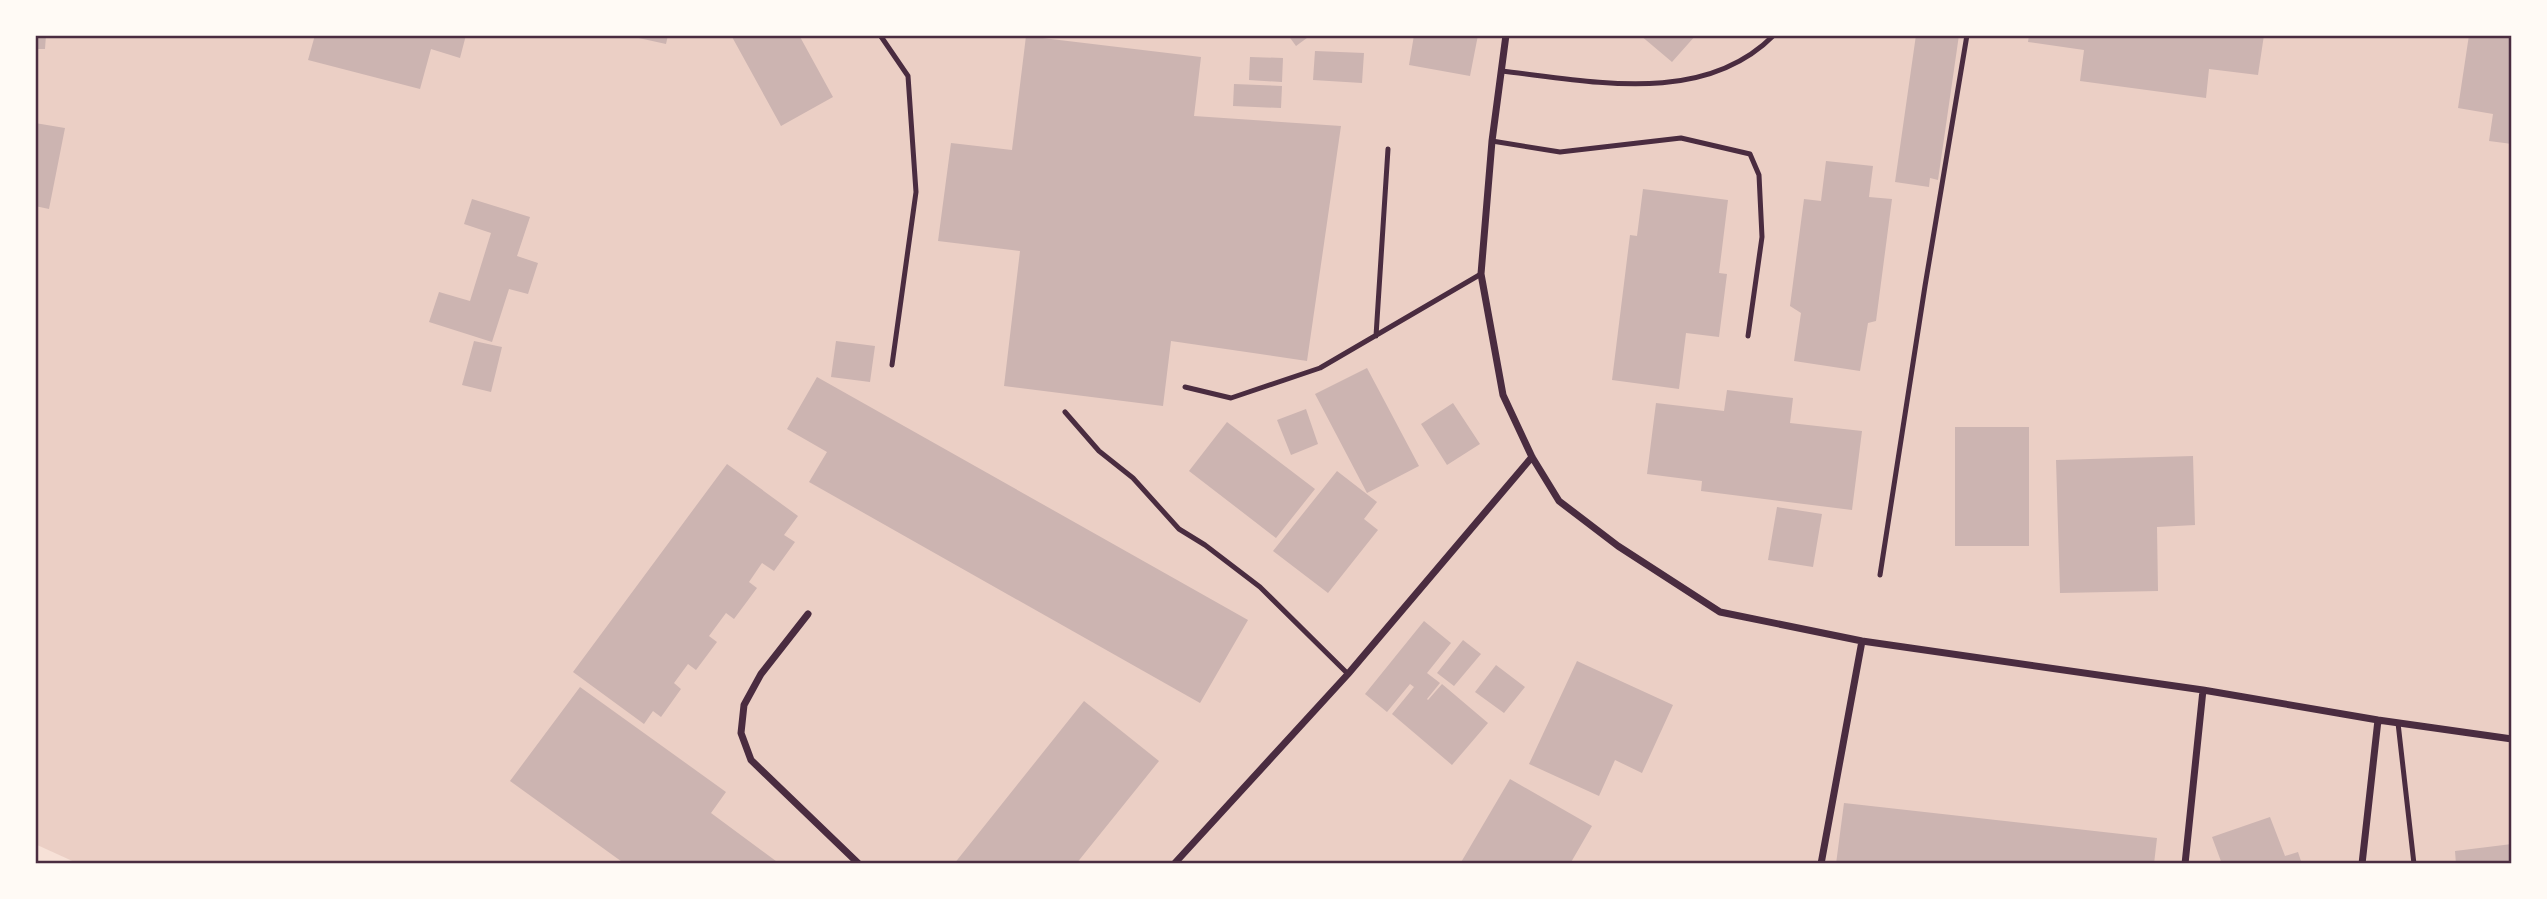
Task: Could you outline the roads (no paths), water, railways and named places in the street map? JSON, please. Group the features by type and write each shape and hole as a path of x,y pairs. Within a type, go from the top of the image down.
{"street":[{"path":"1506,35 1492,141 1481,274 1503,395 1532,457 1559,500 1618,546 1720,612 1862,641 2203,690 2378,720 2512,739"},
{"path":"1174,864 1348,674 1532,457"},
{"path":"808,614 761,674 744,705 741,733 751,760 859,864"},
{"path":"1822,864 1862,641"},
{"path":"2185,864 2203,690"},
{"path":"2362,864 2378,720"}],"lane":[{"path":"880,35 908,76 916,192 892,365"},
{"path":"1501,71 1626,85 1685,80 1733,66 1760,50 1774,35"},
{"path":"1880,575 1922,300 1967,35"},
{"path":"1492,141 1560,152 1681,138 1750,154 1759,175 1762,237 1748,336"},
{"path":"1376,336 1388,149"},
{"path":"1185,387 1231,398 1320,368 1481,274"},
{"path":"1065,412 1099,451 1133,478 1179,529 1205,545 1260,587 1348,674"},
{"path":"2398,723 2414,864"}]}
